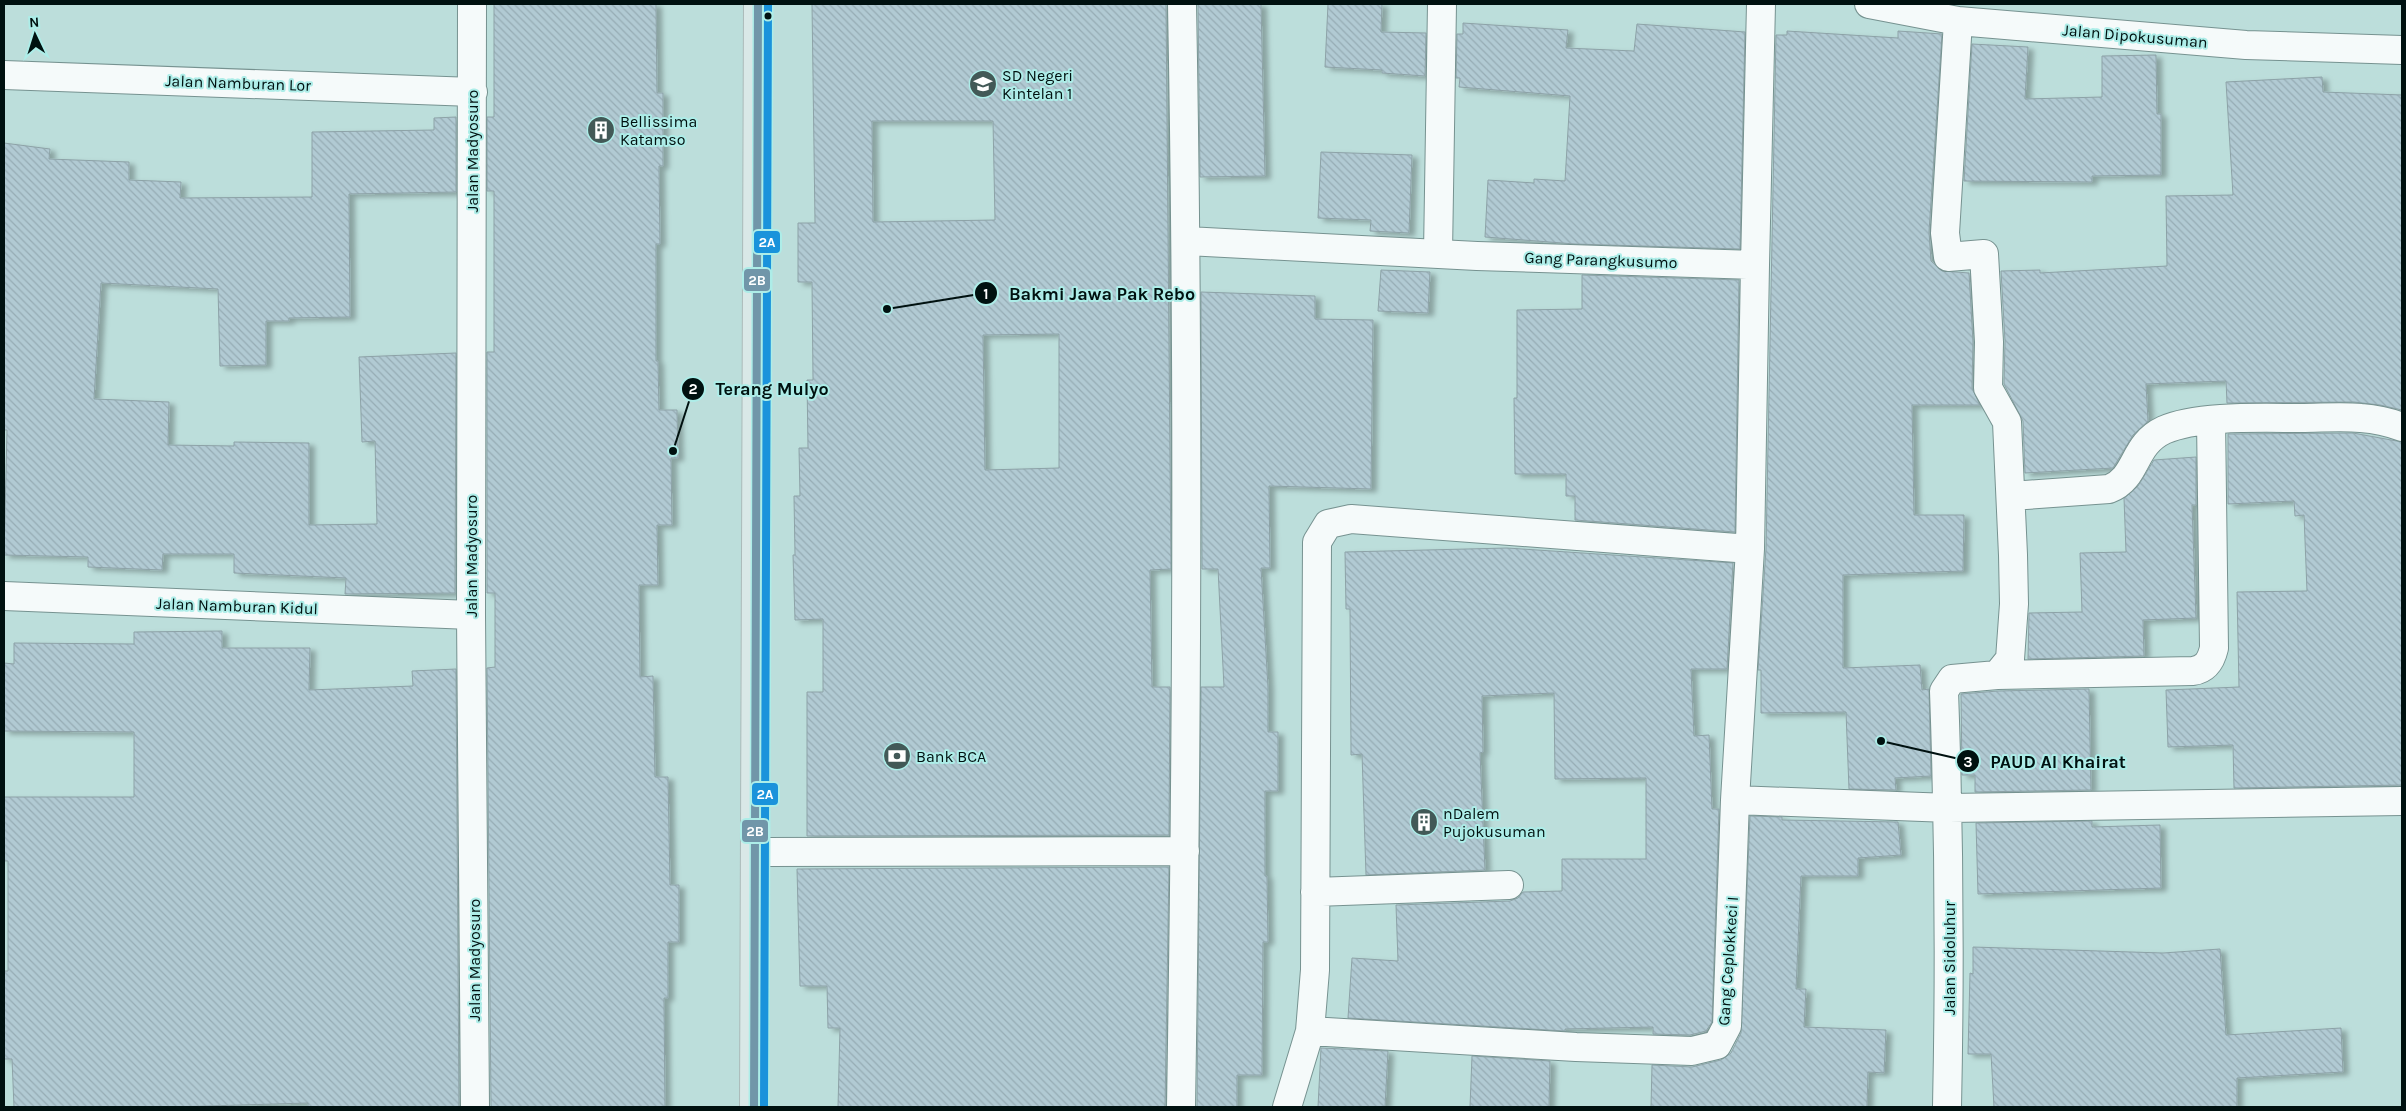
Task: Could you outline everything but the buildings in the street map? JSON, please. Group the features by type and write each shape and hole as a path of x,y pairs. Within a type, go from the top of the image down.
{"main road":[{"path":"754,1107 758,4"}],"street":[{"name":"Jalan Madyosuro","path":"472,4 471,615 475,1107"},
{"path":"1181,1107 1185,851 1186,241 1182,4"},
{"path":"1438,253 1442,4"},
{"path":"1761,4 1750,549 1735,800 1948,808 2402,801"},
{"name":"Jalan Dipokusuman","path":"1869,4 1958,21 2246,45 2402,50"},
{"path":"1958,21 1945,233 1948,257 1984,254 1989,342 1988,388 2007,422 2014,604 2010,659 1997,675"},
{"name":"Jalan Namburan Lor","path":"4,74 473,92"},
{"name":"Gang Parangkusumo","path":"1186,241 1755,265"},
{"path":"2011,496 2109,489 2119,485 2130,471 2140,449 2148,440 2165,429 2211,420 2362,418 2402,427"},
{"path":"1997,675 2192,670 2201,669 2208,663 2214,648 2211,420"},
{"path":"1288,1107 1310,1031 1315,970 1317,542 1328,524 1351,519 1750,549"},
{"name":"Jalan Namburan Kidul","path":"4,596 471,615"},
{"name":"Jalan Sidoluhur","path":"1947,1107 1950,966 1944,691 1952,679 1997,675"},
{"name":"Gang Ceplokkeci I","path":"1310,1031 1586,1047 1692,1050 1717,1045 1727,1026 1735,800"},
{"path":"755,852 1185,851"},
{"path":"1315,892 1509,885"}],"transit line":[{"name":"2B","path":"754,1107 758,4"},
{"name":"2A","path":"764,1107 768,4"}],"place":[{"name":"SD Negeri Kintelan 1","path":"983,84"},
{"name":"Bellissima Katamso","path":"601,130"},
{"name":"Bakmi Jawa Pak Rebo","path":"887,309"},
{"name":"Terang Mulyo","path":"673,451"},
{"name":"PAUD Al Khairat","path":"1881,741"},
{"name":"Bank BCA","path":"897,756"},
{"name":"nDalem Pujokusuman","path":"1424,822"}]}
